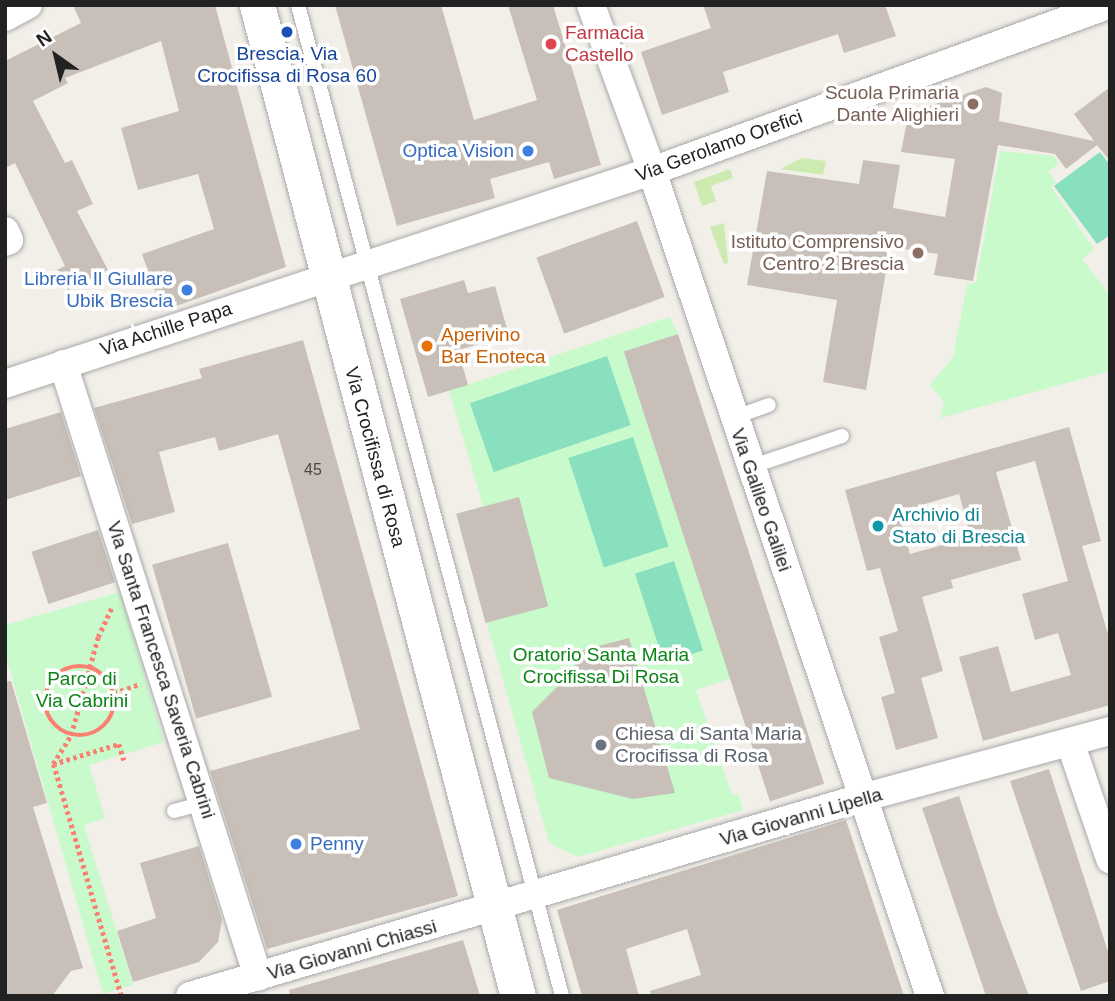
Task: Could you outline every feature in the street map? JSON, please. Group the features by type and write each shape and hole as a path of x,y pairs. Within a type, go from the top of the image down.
{"street":[{"path":"5,17 28,5"},
{"name":"Via Crocifissa di Rosa","path":"257,5 518,996"},
{"name":"Via Galileo Galilei","path":"591,5 652,171 861,798 930,996"},
{"name":"Via Gerolamo Orefici","path":"327,275 652,171 1108,5"},
{"path":"5,232 9,240 5,242"},
{"name":"Via Achille Papa","path":"5,384 327,275"},
{"name":"Via Santa Francesca Saveria Cabrini","path":"63,364 258,977"},
{"name":"Via Giovanni Lipella","path":"494,908 861,798 1110,730"},
{"path":"1070,742 1110,859"},
{"name":"Via Giovanni Chiassi","path":"204,994 494,908"}],"lane":[{"path":"298,5 562,996"},
{"path":"733,418 769,405"},
{"path":"750,467 842,436"},
{"path":"174,811 203,803"}],"path":[{"path":"121,996 53,764 71,735 98,637 131,576"},
{"path":"89,668 109,682 115,705 112,716 95,733 71,735 52,723 46,693 66,670 89,668"},
{"path":"53,764 119,744 124,760"}],"green space":[{"path":"1000,151 1054,156 1059,163 1048,172 1056,182 1051,187 1094,249 1082,259 1110,295 1110,371 940,418 944,402 930,385 953,357 967,285 976,282"},
{"path":"1100,152 1110,165 1110,235 1097,244 1054,186"},
{"path":"802,158 826,161 823,175 780,169"},
{"path":"730,169 733,178 711,186 716,201 702,206 694,182"},
{"path":"724,223 728,263 724,264 710,227"},
{"name":"Oratorio Santa Maria Crocifissa Di Rosa","path":"670,317 678,334 624,352 732,678 696,690 732,795 738,794 743,810 578,857 549,843 456,514 483,506 449,391"},
{"path":"607,356 631,425 494,472 470,403"},
{"path":"633,437 669,546 604,567 568,458"},
{"path":"674,561 703,650 664,663 635,574"},
{"name":"Parco di Via Cabrini","path":"120,592 164,742 89,765 105,818 84,825 133,985 103,994 5,653 5,625"}],"building":[{"path":"73,5 215,5 286,267 162,311 142,254 214,229 198,174 138,190 121,128 179,111 161,41 65,78 68,83 33,101 65,163 72,160 93,204 77,211 108,270 68,290 57,270 65,266 15,163 5,168 5,61 81,23"},
{"path":"335,5 441,5 474,120 537,100 508,5 553,5 601,165 554,179 549,162 490,179 495,198 397,226"},
{"path":"703,5 885,5 896,36 844,53 838,34 723,72 729,92 662,115 641,52 711,28"},
{"path":"986,87 1002,93 999,121 1094,141 1074,114 1110,87 1110,161 1097,145 1066,169 1055,154 998,145 973,281 934,275 938,254 890,247 866,390 823,382 837,300 747,285 767,171 859,184 863,160 900,165 893,208 945,217 955,159 901,152 907,121 917,110"},
{"path":"637,221 665,297 564,334 536,258"},
{"path":"464,280 468,293 495,286 509,336 458,350 468,385 428,397 400,299"},
{"path":"678,334 824,784 770,801 624,352"},
{"path":"303,340 458,896 267,949 210,771 360,729 278,434 219,451 215,437 159,452 175,512 132,524 94,408 202,378 199,369"},
{"path":"61,412 81,476 5,500 5,429"},
{"path":"1069,427 1101,541 1082,546 1110,641 1110,705 983,741 959,657 998,646 1011,692 1071,675 1058,633 1035,640 1022,594 1068,581 1035,461 996,472 1021,560 951,580 953,588 922,597 943,671 921,678 938,738 896,750 881,697 895,693 879,637 898,631 880,568 867,571 845,490","holes":["959,494 971,537 910,554 898,512"]},
{"path":"519,497 548,606 485,623 456,514"},
{"path":"98,530 115,582 48,604 31,552"},
{"path":"228,543 272,697 196,719 152,565"},
{"name":"Chiesa di Santa Maria Crocifissa di Rosa","path":"629,638 675,793 633,799 549,778 532,712 576,668 572,653"},
{"path":"11,681 47,803 33,807 83,968 71,971 52,996 5,996 5,682"},
{"path":"1049,769 1110,958 1110,981 1081,991 1010,781"},
{"path":"959,796 998,914 1029,996 986,996 922,808"},
{"path":"846,820 904,996 651,996 650,991 701,975 687,929 626,949 639,996 582,996 557,910"},
{"path":"199,846 222,920 218,942 199,962 133,982 117,931 156,918 140,863"},
{"path":"463,940 480,996 290,996 289,990"}],"place":[{"name":"Brescia, Via Crocifissa di Rosa 60","path":"287,32"},
{"name":"Farmacia Castello","path":"551,44"},
{"name":"Scuola Primaria Dante Alighieri","path":"973,104"},
{"name":"Optica Vision","path":"528,151"},
{"name":"Istituto Comprensivo Centro 2 Brescia","path":"918,253"},
{"name":"Libreria Il Giullare Ubik Brescia","path":"187,290"},
{"name":"Aperivino Bar Enoteca","path":"427,346"},
{"name":"Archivio di Stato di Brescia","path":"878,526"},
{"name":"Chiesa di Santa Maria Crocifissa di Rosa","path":"601,745"},
{"name":"Penny","path":"296,844"}]}
